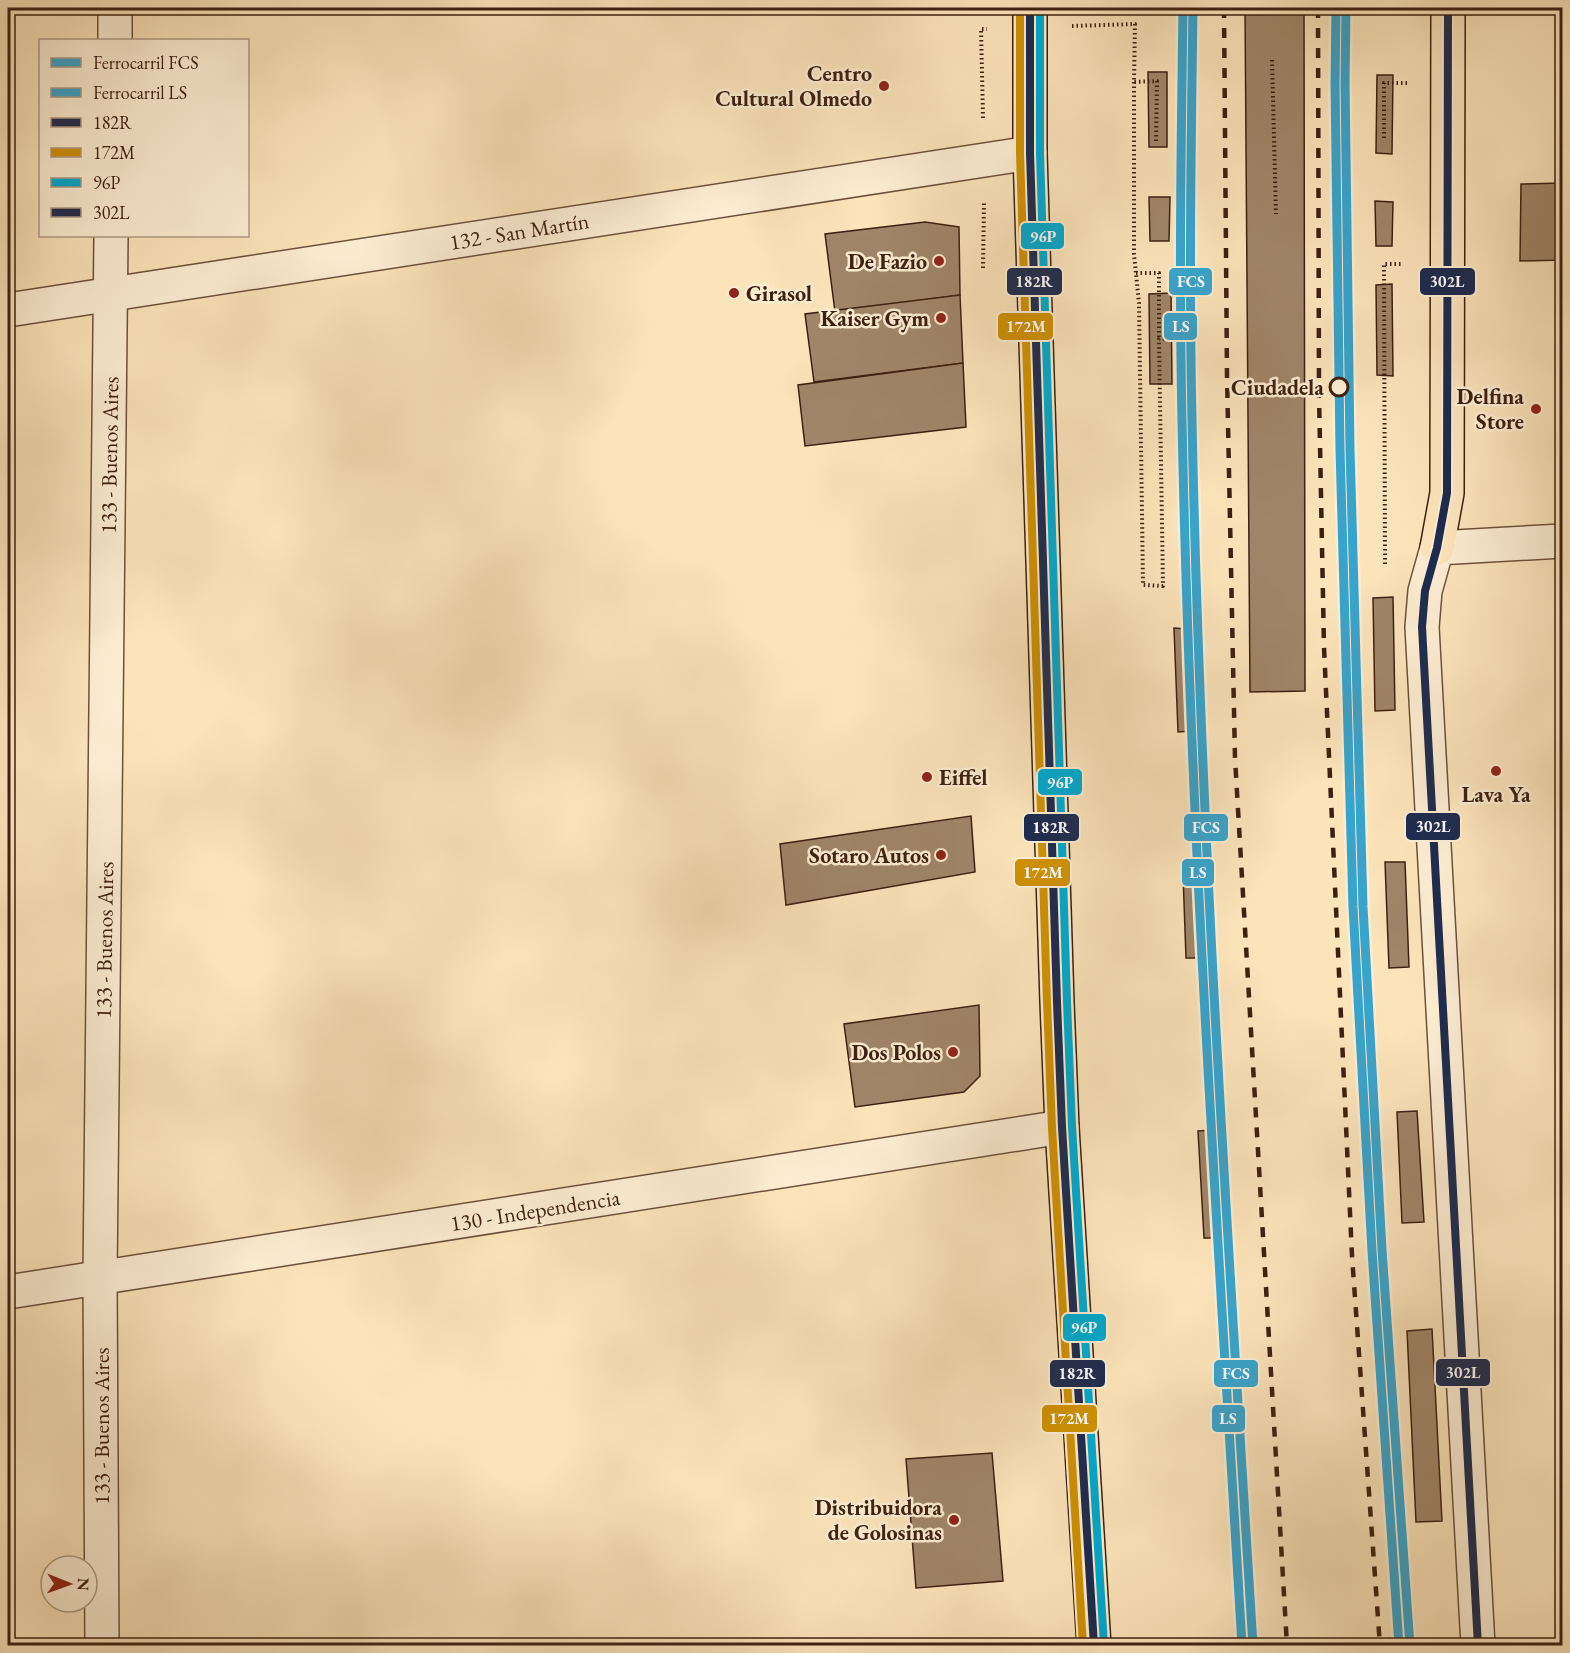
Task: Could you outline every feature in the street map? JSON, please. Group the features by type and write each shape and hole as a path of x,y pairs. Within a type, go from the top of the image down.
{"main road":[{"path":"1437,548 1447,493 1448,8"},
{"path":"1029,17 1030,153 1062,1127 1094,1646"}],"street":[{"path":"115,8 115,39"},
{"name":"132 - San Martín","path":"8,310 1030,153"},
{"name":"133 - Buenos Aires","path":"102,1646 100,1278 111,237"},
{"path":"1478,1646 1422,627 1425,591 1437,548 1563,541"},
{"name":"130 - Independencia","path":"8,1292 1062,1127"}],"path":[{"path":"1029,17 1135,24 1136,273 1139,303 1143,585 1163,586 1159,273 1136,273"},
{"path":"981,50 983,124"},
{"path":"1272,60 1276,214"},
{"path":"1134,82 1157,81 1156,142"},
{"path":"1384,138 1384,83 1394,83"},
{"path":"983,268 984,199"},
{"path":"1384,275 1386,567"},
{"path":"1377,331 1385,331"},
{"path":"1160,339 1172,338"}],"building":[{"path":"1245,8 1304,8 1305,691 1250,692"},
{"path":"1148,72 1167,72 1167,147 1149,147"},
{"path":"1377,75 1393,75 1392,154 1376,153"},
{"path":"1562,183 1562,260 1520,261 1521,184"},
{"path":"1149,197 1170,197 1169,241 1150,241"},
{"path":"1375,201 1393,202 1392,246 1376,246"},
{"path":"925,222 959,227 960,295 835,312 825,234"},
{"path":"1392,284 1393,376 1377,375 1376,285"},
{"path":"1171,293 1172,384 1150,384 1149,294"},
{"path":"960,295 963,363 814,382 805,314"},
{"path":"963,363 966,427 805,446 798,385"},
{"path":"1393,597 1395,710 1375,711 1373,598"},
{"path":"1174,628 1187,629 1191,731 1178,732"},
{"path":"971,816 975,872 786,905 780,844"},
{"path":"1385,862 1405,862 1409,967 1389,968"},
{"path":"1183,874 1198,874 1201,958 1186,958"},
{"path":"979,1005 980,1076 964,1092 855,1107 844,1024"},
{"path":"1417,1111 1424,1222 1402,1223 1397,1112"},
{"path":"1212,1130 1217,1238 1204,1238 1198,1131"},
{"path":"1432,1329 1442,1521 1416,1522 1407,1331"},
{"name":"Distribuidora de Golosinas","path":"992,1453 1003,1581 916,1588 906,1459"}],"railway":[{"path":"1224,8 1227,376 1235,758 1287,1646"},
{"path":"1318,8 1319,394 1324,647 1352,1256 1380,1646"}],"rail line":[{"name":"LS","path":"1183,8 1181,368 1191,727 1206,1033 1242,1646"},
{"name":"FCS","path":"1193,8 1191,369 1201,727 1216,1033 1253,1646"},
{"name":"LS","path":"1336,8 1340,449 1353,907 1372,1251 1399,1646"},
{"name":"FCS","path":"1346,8 1350,449 1363,907 1382,1250 1410,1646"}],"transit line":[{"name":"172M","path":"1020,8 1020,153 1047,1002 1052,1128 1083,1646"},
{"name":"182R","path":"1030,8 1030,153 1057,1002 1062,1127 1094,1646"},
{"name":"96P","path":"1040,8 1040,153 1067,1002 1072,1126 1104,1645"},
{"name":"302L","path":"1448,8 1447,493 1437,548 1425,591 1422,627 1478,1646"}],"place":[{"name":"Centro Cultural Olmedo","path":"884,86"},
{"name":"De Fazio","path":"939,261"},
{"name":"Girasol","path":"734,293"},
{"name":"Kaiser Gym","path":"941,318"},
{"name":"Ciudadela","path":"1339,387"},
{"name":"Delfina Store","path":"1536,409"},
{"name":"Lava Ya","path":"1496,771"},
{"name":"Eiffel","path":"927,777"},
{"name":"Sotaro Autos","path":"941,855"},
{"name":"Dos Polos","path":"953,1052"},
{"name":"Distribuidora de Golosinas","path":"954,1520"}]}
